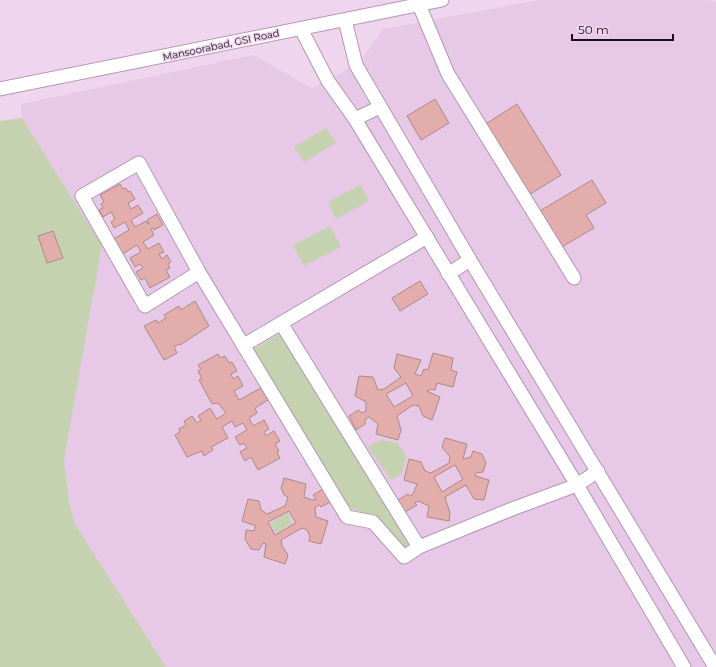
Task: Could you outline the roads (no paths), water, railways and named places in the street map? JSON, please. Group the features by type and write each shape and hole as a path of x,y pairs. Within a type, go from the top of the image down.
{"street":[{"name":"Mansoorabad, GSI Road","path":"0,89 301,29 417,2 442,0"},
{"path":"417,2 448,74 574,278"},
{"path":"344,20 356,65 380,107 470,260 715,667"},
{"path":"301,29 328,81 355,119 577,486 684,667"},
{"path":"355,119 380,107"},
{"path":"199,272 145,306 82,196 139,163 199,272 347,517 373,522 404,556 420,547 512,509 577,486 598,471"},
{"path":"244,345 427,238"},
{"path":"448,274 470,260"},
{"path":"282,323 420,547"}]}
